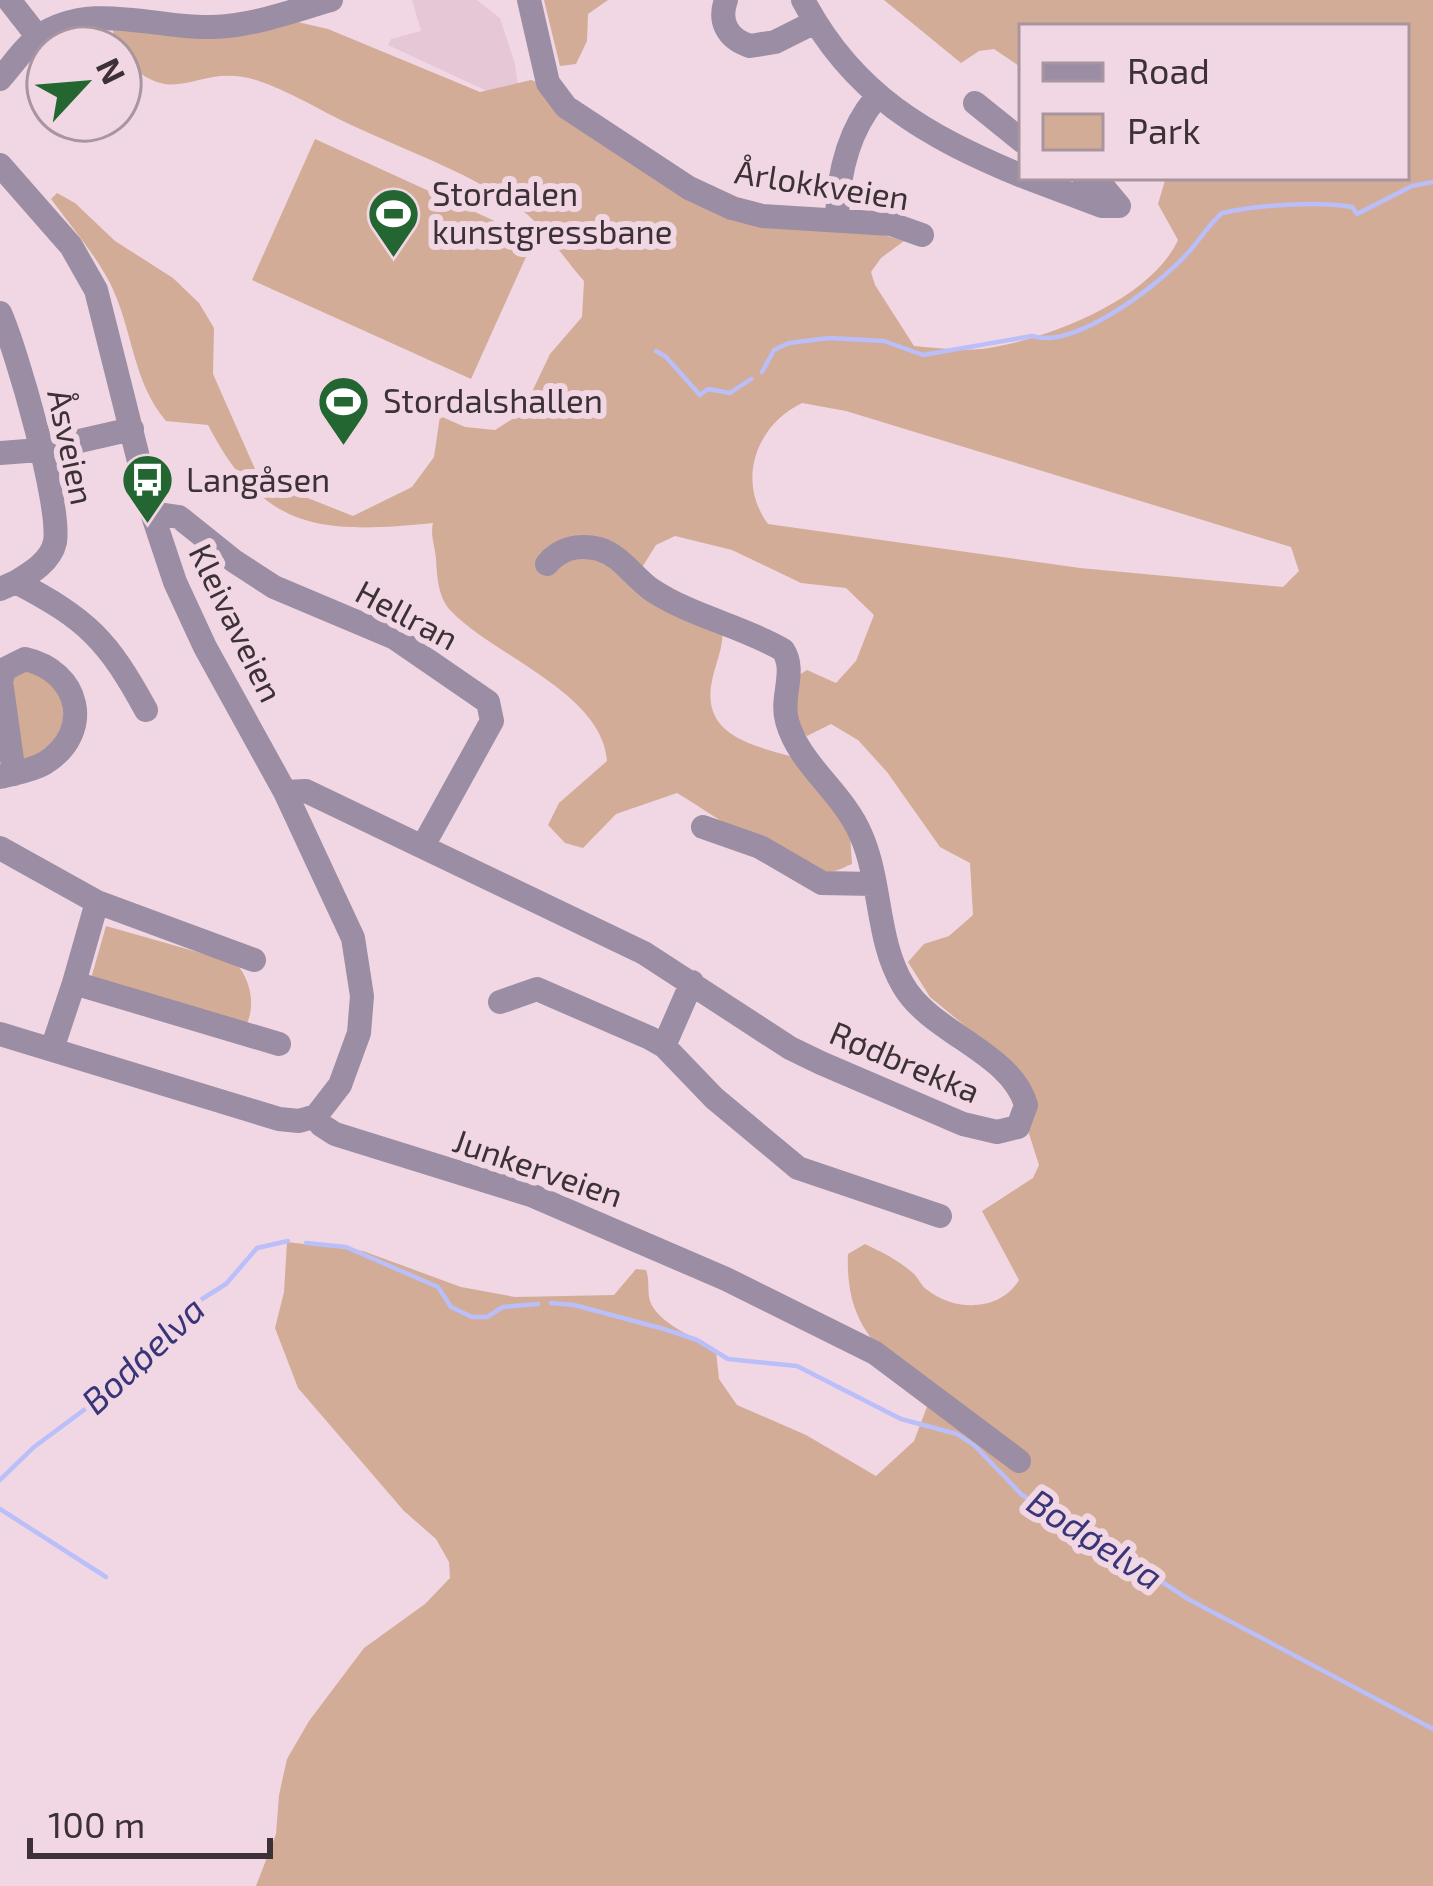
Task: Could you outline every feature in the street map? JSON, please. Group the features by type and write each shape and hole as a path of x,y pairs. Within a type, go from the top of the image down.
{"street":[{"path":"9,0 28,24"},
{"path":"69,24 103,17 188,27 236,26 331,0"},
{"name":"Årlokkveien","path":"529,0 548,83 566,107 678,182 732,208 791,220 891,224 922,235"},
{"path":"726,0 722,14 729,34 750,46 775,42 809,11 876,98 962,151 1019,174"},
{"path":"0,79 24,52"},
{"path":"837,219 845,156 876,98"},
{"path":"975,103 1019,139"},
{"name":"Kleivaveien","path":"0,165 47,216 86,270 108,328 152,513 175,582 346,917 360,976 361,1015 355,1049 340,1085 316,1116"},
{"path":"1034,180 1102,206 1119,206 1104,188 1089,180"},
{"name":"Åsveien","path":"0,313 40,450 55,543 38,567 8,586"},
{"path":"0,453 40,450 132,429"},
{"name":"Hellran","path":"152,513 179,517 233,562 274,587 395,638 488,702 492,721 423,846"},
{"name":"Rødbrekka","path":"285,792 306,791 644,953 821,1063 963,1124 997,1132 1018,1126 1026,1105 1017,1084 919,1005 892,964 862,835 804,756 788,723 784,701 790,667 783,650 654,592 622,561 598,549 561,551 547,564"},
{"path":"8,586 53,602 94,632 108,646 146,710"},
{"path":"25,658 58,673 76,707 64,746 46,762 7,775 1,681 5,669 25,658"},
{"path":"703,827 760,847 822,883 874,884"},
{"path":"0,848 98,902 254,960"},
{"path":"52,1049 98,902"},
{"path":"664,1046 692,982"},
{"path":"74,983 279,1044"},
{"path":"500,1002 530,990 546,992 664,1046 714,1098 798,1168 940,1216"},
{"name":"Junkerveien","path":"0,1034 279,1119 299,1121 316,1116 335,1134 531,1195 726,1279 874,1354 1019,1461"}],"shaded area":[{"path":"412,0 477,0 500,18 515,64 521,107 388,45 391,39 421,31"}],"green space":[{"path":"544,0 608,0 588,14 587,41 576,64 560,66"},
{"path":"884,0 1433,0 1433,1886 256,1886 276,1834 287,1759 309,1721 364,1648 425,1604 450,1578 449,1562 436,1539 404,1511 298,1388 275,1328 284,1292 287,1242 363,1251 461,1287 515,1297 614,1295 636,1269 646,1270 654,1309 669,1324 716,1351 719,1379 737,1405 806,1435 876,1476 914,1441 933,1391 881,1350 859,1319 852,1300 848,1254 865,1244 903,1265 926,1289 950,1302 976,1305 1000,1298 1019,1280 982,1211 1033,1178 1039,1165 1005,1059 930,997 908,962 924,944 949,936 973,915 970,863 940,847 858,740 831,724 807,736 790,718 799,675 807,670 836,683 856,661 874,615 846,588 801,583 732,550 675,536 656,545 641,569 722,625 712,681 716,717 740,739 809,762 850,833 852,864 834,871 799,864 677,793 616,814 583,848 565,843 548,825 559,803 607,761 601,737 587,715 447,606 438,579 433,523 359,527 300,518 274,506 251,487 208,425 166,421 139,372 110,283 51,199 57,193 75,203 115,241 173,278 199,303 214,328 213,374 255,469 270,483 353,516 412,487 434,457 440,416 465,427 495,430 522,413 550,354 582,317 584,281 531,217 503,197 280,89 235,76 156,82 144,75 144,24 289,20 328,29 480,92 531,80 542,84 704,205 867,230 904,241 871,272 914,346 971,350 1014,343 1068,325 1122,297 1165,261 1178,240 1158,204 1165,180 1409,180 1409,24 1019,24 1019,66 994,49 979,51 961,63","holes":["802,403 846,411 1291,547 1299,571 1283,587 1080,568 768,524 753,490 756,456 773,425"]},
{"name":"Stordalen kunstgressbane","path":"315,139 534,239 471,379 252,280"},
{"path":"27,665 62,688 64,736 22,765 6,692 14,669"},
{"path":"106,926 236,963 251,994 244,1029 90,982"}],"waterway":[{"path":"762,372 774,350 789,343 829,338 884,341 923,355 1070,334 1114,312 1155,283 1222,213 1305,204 1352,207 1357,214 1412,186 1433,182"},
{"path":"656,351 700,395 708,389 730,393 751,379"},
{"name":"Bodøelva","path":"0,1480 34,1447 123,1381 187,1311 188,1303 226,1284 257,1248 288,1241"},
{"name":"Bodøelva","path":"306,1243 346,1247 438,1287 451,1307 472,1317 487,1317 503,1307 538,1304"},
{"name":"Bodøelva","path":"551,1303 664,1329 697,1340 728,1359 797,1366 901,1419 957,1434 1022,1495 1078,1523 1094,1541 1188,1599 1433,1729"},
{"path":"0,1509 106,1577"}],"place":[{"name":"Stordalen kunstgressbane","path":"393,259"},
{"name":"Stordalshallen","path":"344,447"},
{"name":"Langåsen","path":"147,526"}]}
